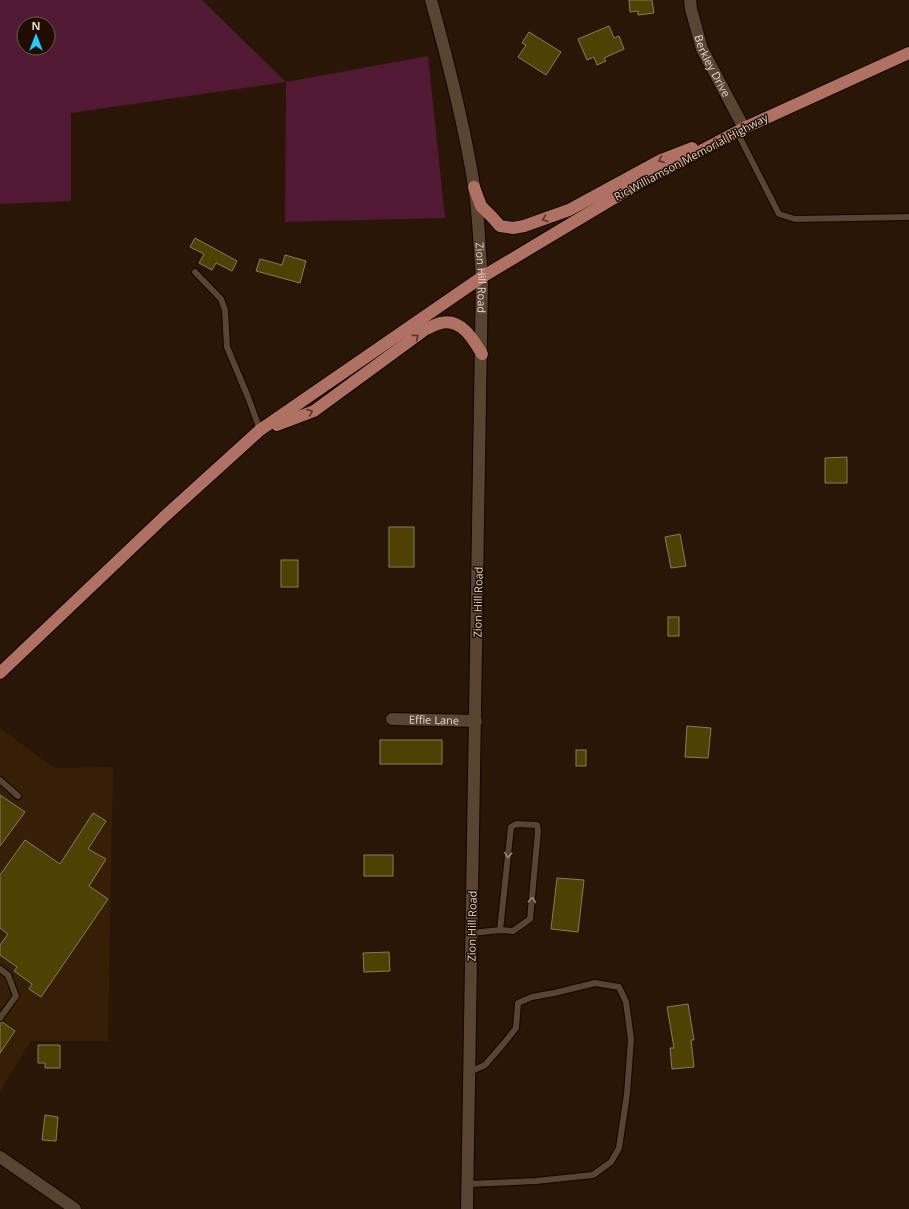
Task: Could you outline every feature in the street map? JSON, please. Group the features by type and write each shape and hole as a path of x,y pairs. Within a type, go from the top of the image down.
{"main road":[{"name":"Zion Hill Road","path":"431,0 445,49 458,105 474,187 482,277 482,354 467,1209"},
{"name":"Berkley Drive","path":"690,0 702,49 740,130"},
{"name":"Ric Williamson Memorial Highway","path":"0,673 164,517 260,430 482,277 629,189 740,130 909,53"},
{"path":"474,187 481,206 500,226 514,228 524,226 569,210 660,160 740,130"},
{"path":"260,430 314,411 426,329 442,322 454,324 464,329 473,338 482,354"},
{"name":"Effie Lane","path":"392,719 476,721"},
{"path":"0,1158 74,1209"}],"lane":[{"path":"740,130 779,214 796,219 909,217"},
{"path":"195,272 221,298 225,310 227,347 248,396 260,430"},
{"path":"0,780 18,796"},
{"path":"472,933 500,930 513,931 530,919 538,831 537,825 516,824 511,827 500,930"},
{"path":"0,969 8,975 16,996 0,1018"},
{"path":"467,1184 536,1181 593,1175 611,1162 619,1148 627,1094 631,1039 626,1002 619,986 595,983 532,997 518,1002 516,1028 485,1065 470,1072"}],"shaded area":[{"path":"0,0 202,0 286,82 71,113 71,201 0,204"},
{"path":"428,56 445,218 285,222 286,82"},
{"path":"0,728 54,768 113,767 108,1041 31,1041 0,1091"}],"building":[{"path":"629,0 652,0 654,13 638,15 638,11 630,12"},
{"path":"609,26 614,38 619,36 624,49 604,58 606,61 597,65 594,57 587,60 578,39"},
{"path":"529,32 561,52 546,75 518,57 526,45 522,43"},
{"path":"195,238 237,261 232,271 216,263 212,270 199,263 204,254 190,247"},
{"path":"285,255 306,261 300,283 256,271 260,259 282,265"},
{"path":"847,457 847,483 825,483 825,458"},
{"path":"389,527 414,527 414,567 389,567"},
{"path":"680,534 686,566 671,568 665,537"},
{"path":"281,560 298,560 298,587 281,587"},
{"path":"668,617 679,617 679,636 668,636"},
{"path":"687,726 711,728 708,758 685,757"},
{"path":"380,740 442,740 442,764 380,764"},
{"path":"576,750 586,750 586,766 576,766"},
{"path":"0,795 25,812 0,846"},
{"path":"93,813 106,821 88,849 106,859 89,886 108,899 41,997 29,989 32,984 14,971 17,967 0,955 0,945 8,934 0,928 0,875 25,840 60,864"},
{"path":"364,855 393,855 393,876 364,876"},
{"path":"557,878 584,880 578,932 551,929"},
{"path":"389,952 390,971 364,972 363,953"},
{"path":"688,1004 694,1040 691,1040 694,1067 672,1069 670,1048 674,1048 667,1007"},
{"path":"0,1022 15,1031 0,1053"},
{"path":"38,1045 60,1045 60,1068 45,1068 45,1063 38,1063"},
{"path":"45,1115 58,1117 56,1141 42,1140"}]}
